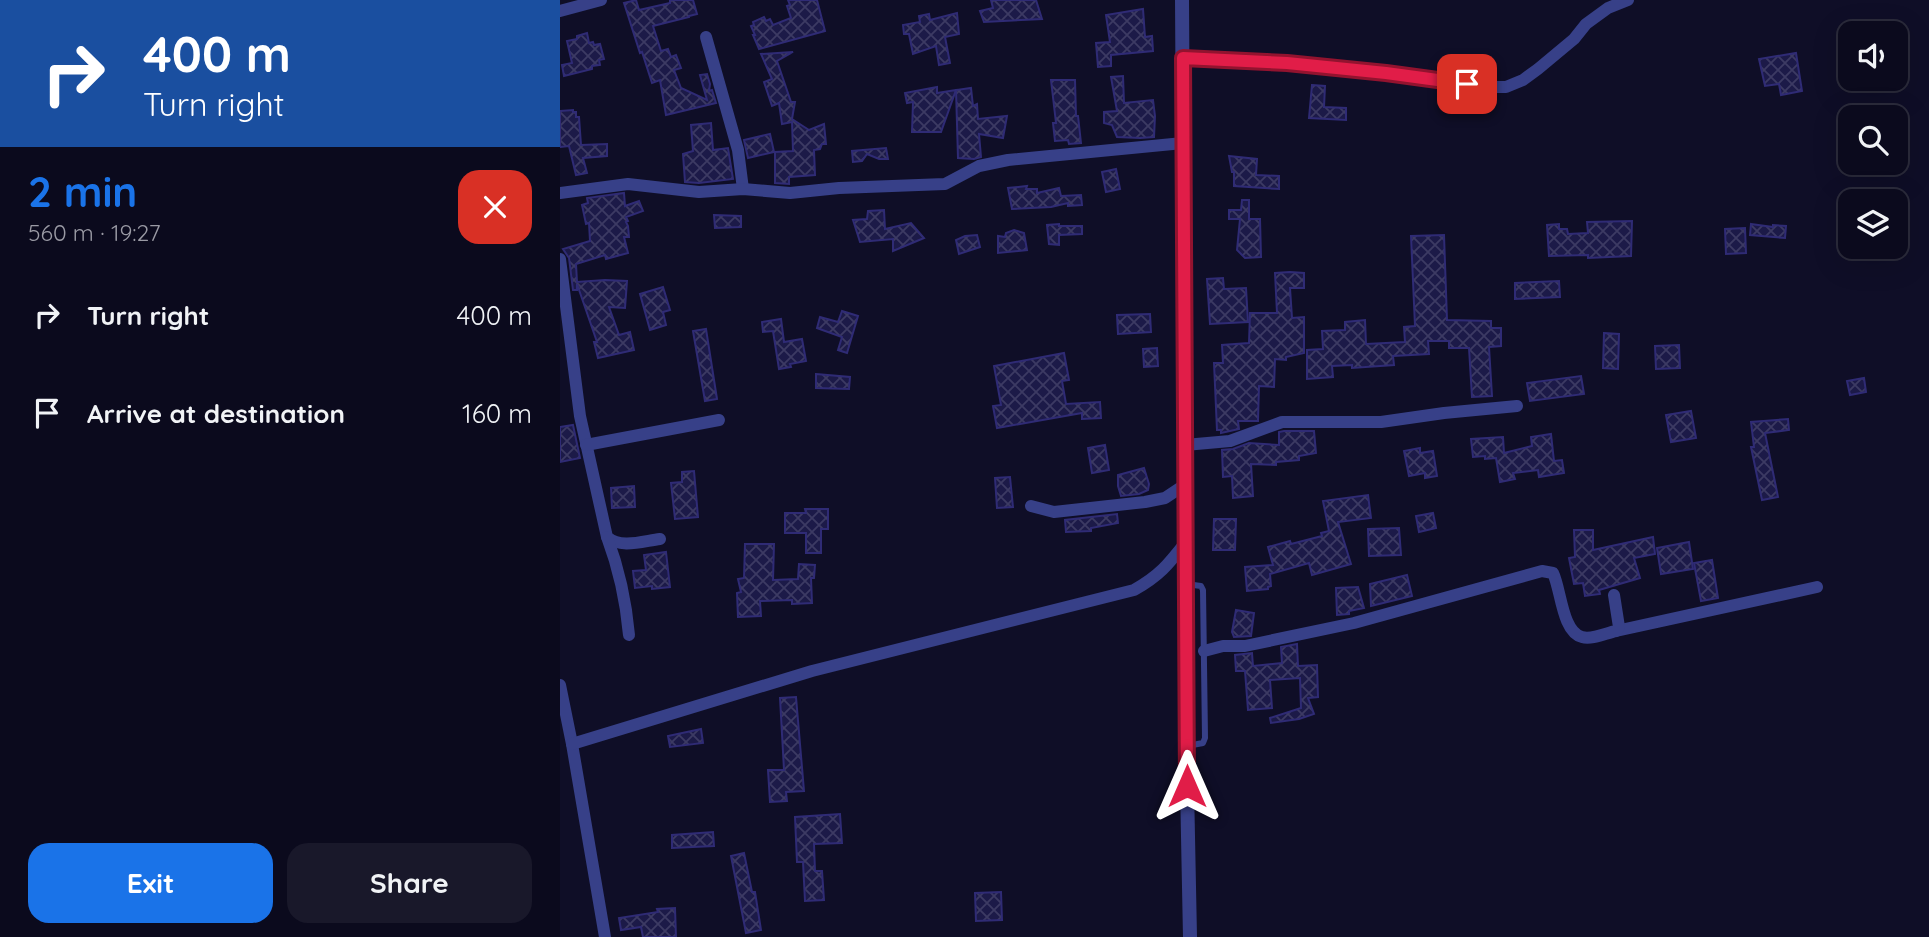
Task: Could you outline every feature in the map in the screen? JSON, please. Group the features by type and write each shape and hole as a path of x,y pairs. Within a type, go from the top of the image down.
{"street":[{"path":"560,11 601,0"},
{"path":"1182,0 1190,937"},
{"path":"1183,58 1287,63 1487,87 1506,86 1523,80 1538,69 1574,39 1586,24 1608,8 1628,0"},
{"path":"706,37 738,150 743,189"},
{"path":"560,193 628,184 699,192 743,189 790,193 839,188 945,184 979,166 1008,160 1183,143"},
{"path":"560,259 579,416 626,606 629,635"},
{"path":"1185,445 1230,441 1282,422 1381,422 1517,406"},
{"path":"586,445 719,419"},
{"path":"1031,506 1054,512 1145,502 1165,498 1186,484"},
{"path":"607,537 624,544 660,539"},
{"path":"572,744 812,671 1134,590 1166,569 1186,542"},
{"path":"1204,651 1223,646 1245,646 1354,623 1542,571 1553,573 1557,581 1560,602 1571,630 1580,637 1587,638 1816,587"},
{"path":"1614,595 1619,627 1616,631"},
{"path":"560,685 606,937"}],"lane":[{"path":"1186,584 1201,586 1203,590 1205,738 1203,743 1187,746"}],"building":[{"path":"636,0 639,10 670,3 670,0 693,0 697,14 653,26 661,51 668,49 671,57 676,55 681,68 674,70 681,88 707,100 700,75 707,74 709,91 712,90 716,103 666,115 660,80 652,83 624,3"},
{"path":"788,0 817,0 825,31 759,49 751,26 754,25 753,22 764,17 766,21 770,19 773,25 791,18"},
{"path":"991,0 1036,0 1042,19 984,22 980,11 993,8"},
{"path":"1143,9 1145,37 1152,36 1153,51 1111,55 1111,66 1098,67 1096,43 1110,42 1106,15"},
{"path":"957,13 959,34 945,37 950,63 939,65 936,46 913,54 909,34 904,34 903,25 920,22 919,16 929,14 930,20"},
{"path":"587,33 589,43 600,44 604,59 599,60 600,65 592,66 592,69 564,76 562,65 572,63 567,41"},
{"path":"793,52 777,61 791,102 795,102 792,119 809,130 824,124 826,144 814,150 815,175 789,177 789,184 775,183 775,152 793,151 792,122 782,124 779,103 772,106 764,82 772,79 761,54"},
{"path":"1796,53 1802,91 1781,95 1779,84 1765,86 1759,59"},
{"path":"1123,76 1124,103 1153,100 1154,137 1117,137 1112,125 1104,123 1104,112 1117,111 1111,77"},
{"path":"1051,80 1075,80 1076,116 1081,143 1055,141 1053,123 1056,123"},
{"path":"1312,85 1325,86 1324,107 1346,108 1346,120 1309,118"},
{"path":"937,87 937,93 956,90 941,132 912,132 913,102 907,103 905,93"},
{"path":"971,88 973,106 977,104 978,119 1007,116 1003,138 979,134 981,157 958,158 956,90"},
{"path":"573,110 576,117 579,117 581,145 607,144 607,156 583,158 587,173 576,175 569,146 560,147 560,111"},
{"path":"711,123 713,150 728,148 733,179 685,182 683,154 693,151 691,125"},
{"path":"770,134 774,152 748,158 744,140"},
{"path":"886,148 888,159 867,154 862,161 853,162 852,151"},
{"path":"1229,156 1257,159 1256,175 1279,176 1279,189 1234,186 1234,172"},
{"path":"1116,169 1120,189 1106,192 1102,172"},
{"path":"1027,186 1026,189 1037,189 1037,193 1059,188 1061,196 1081,195 1082,205 1068,206 1068,203 1051,207 1012,209 1008,188"},
{"path":"624,193 625,206 639,201 643,211 626,217 629,237 624,237 628,253 606,259 605,255 576,264 577,282 627,281 625,308 609,307 619,335 630,332 634,350 598,358 594,342 597,342 577,284 577,290 573,290 569,258 563,249 590,241 589,223 586,224 582,205 588,203 587,198"},
{"path":"1242,200 1249,200 1249,219 1260,219 1261,257 1245,258 1237,250 1240,219 1229,219 1229,210 1241,210"},
{"path":"884,210 885,229 911,223 924,238 893,251 893,239 860,242 853,220 867,219 868,211"},
{"path":"714,215 741,216 741,227 715,228"},
{"path":"1632,221 1631,256 1549,256 1547,225 1559,224 1559,229 1567,229 1568,234 1588,233 1587,222"},
{"path":"1751,224 1786,226 1785,238 1750,235"},
{"path":"1047,225 1082,226 1082,234 1059,235 1059,245 1049,244"},
{"path":"1745,228 1746,253 1726,254 1725,229"},
{"path":"1014,230 1024,233 1027,250 998,253 998,236 1005,237 1006,233"},
{"path":"977,235 980,247 959,254 956,240"},
{"path":"1444,235 1447,320 1491,321 1491,328 1501,328 1501,346 1489,347 1492,396 1472,397 1469,348 1449,348 1449,341 1428,341 1429,354 1393,356 1394,365 1352,368 1352,365 1332,366 1333,377 1307,379 1307,350 1323,349 1322,331 1345,330 1345,322 1365,320 1366,344 1405,342 1404,327 1415,326 1411,236"},
{"path":"1275,273 1304,273 1304,288 1290,288 1292,318 1304,317 1304,353 1286,357 1286,360 1275,359 1274,387 1259,386 1258,421 1238,421 1239,429 1221,433 1221,430 1217,430 1214,363 1223,363 1222,345 1249,343 1250,313 1277,313"},
{"path":"1223,278 1224,289 1246,288 1248,322 1210,324 1207,279"},
{"path":"1559,281 1560,297 1515,299 1515,283"},
{"path":"663,287 670,310 663,312 666,325 650,330 640,294"},
{"path":"842,311 858,316 847,353 838,350 842,337 817,328 820,317 838,322"},
{"path":"1150,314 1151,332 1118,334 1117,315"},
{"path":"781,319 784,342 802,339 806,361 779,369 773,331 763,332 762,322"},
{"path":"706,329 717,399 705,401 693,331"},
{"path":"1604,333 1619,334 1618,369 1603,368"},
{"path":"1679,345 1680,368 1656,369 1655,346"},
{"path":"1157,348 1158,366 1144,367 1143,349"},
{"path":"1064,353 1069,380 1062,381 1066,404 1100,402 1101,418 1082,419 1082,413 997,428 993,406 1001,405 994,366"},
{"path":"816,374 850,377 849,389 816,388"},
{"path":"1581,376 1584,394 1530,401 1527,383"},
{"path":"1864,378 1866,392 1850,395 1847,381"},
{"path":"1691,411 1696,438 1671,442 1666,415"},
{"path":"1788,419 1789,430 1765,433 1778,497 1762,500 1751,447 1754,447 1751,422"},
{"path":"573,425 580,458 560,462 560,427"},
{"path":"1314,431 1316,453 1299,456 1299,460 1276,462 1276,465 1251,464 1253,496 1233,498 1232,476 1223,477 1222,450 1249,443 1279,445 1279,432"},
{"path":"1551,434 1554,461 1562,460 1564,473 1539,477 1538,470 1513,473 1515,479 1500,482 1496,458 1473,457 1471,439 1503,437 1504,453 1532,446 1531,437"},
{"path":"1105,445 1109,470 1092,473 1088,448"},
{"path":"1420,448 1420,453 1433,451 1437,476 1425,478 1425,473 1409,476 1404,451"},
{"path":"1144,468 1148,490 1121,496 1118,475"},
{"path":"694,471 698,517 675,519 671,483 682,482 682,472"},
{"path":"1010,477 1013,507 997,508 995,478"},
{"path":"634,486 635,507 612,508 611,488"},
{"path":"1368,495 1371,518 1338,522 1351,564 1312,575 1309,563 1270,574 1271,586 1268,589 1247,591 1245,567 1273,565 1268,547 1322,536 1321,533 1329,531 1323,501"},
{"path":"805,509 828,509 828,529 821,529 821,553 806,553 806,533 785,533 785,513 806,513"},
{"path":"1433,513 1436,528 1419,532 1416,516"},
{"path":"1117,514 1118,523 1091,528 1091,531 1066,532 1065,520"},
{"path":"1214,519 1236,519 1235,550 1213,550"},
{"path":"1399,528 1401,555 1369,556 1368,529"},
{"path":"1574,530 1593,530 1593,550 1653,537 1655,554 1634,558 1640,578 1599,590 1600,594 1585,596 1583,583 1574,584 1569,558 1575,557"},
{"path":"1689,542 1693,569 1661,574 1657,548"},
{"path":"745,544 774,544 773,580 798,579 799,564 815,565 814,578 811,578 812,603 792,604 792,600 760,601 761,616 738,617 737,593 741,592 738,579 744,578"},
{"path":"666,552 670,587 635,588 633,571 646,570 644,555"},
{"path":"1712,560 1718,598 1701,601 1694,563"},
{"path":"1407,575 1412,596 1371,606 1370,584"},
{"path":"1358,587 1364,608 1337,615 1336,588"},
{"path":"1236,610 1254,613 1251,636 1234,637 1232,632"},
{"path":"1297,644 1298,666 1317,665 1318,697 1308,698 1314,714 1271,723 1270,718 1301,708 1300,678 1270,680 1272,708 1248,710 1245,671 1236,671 1235,655 1252,653 1253,666 1282,663 1281,647"},
{"path":"796,697 804,791 786,792 787,801 770,802 768,770 784,770 780,698"},
{"path":"701,729 703,743 670,747 668,736"},
{"path":"840,814 842,843 814,844 815,871 822,871 824,900 805,901 803,862 797,862 795,817"},
{"path":"713,832 714,846 672,848 672,835"},
{"path":"744,853 752,892 755,892 761,930 746,933 731,856"},
{"path":"1001,892 1002,920 976,921 975,893"},
{"path":"675,908 676,937 643,937 641,927 621,930 619,918 658,912 657,909"}],"route":[{"path":"1187,786 1183,58 1287,63 1467,84"}]}
